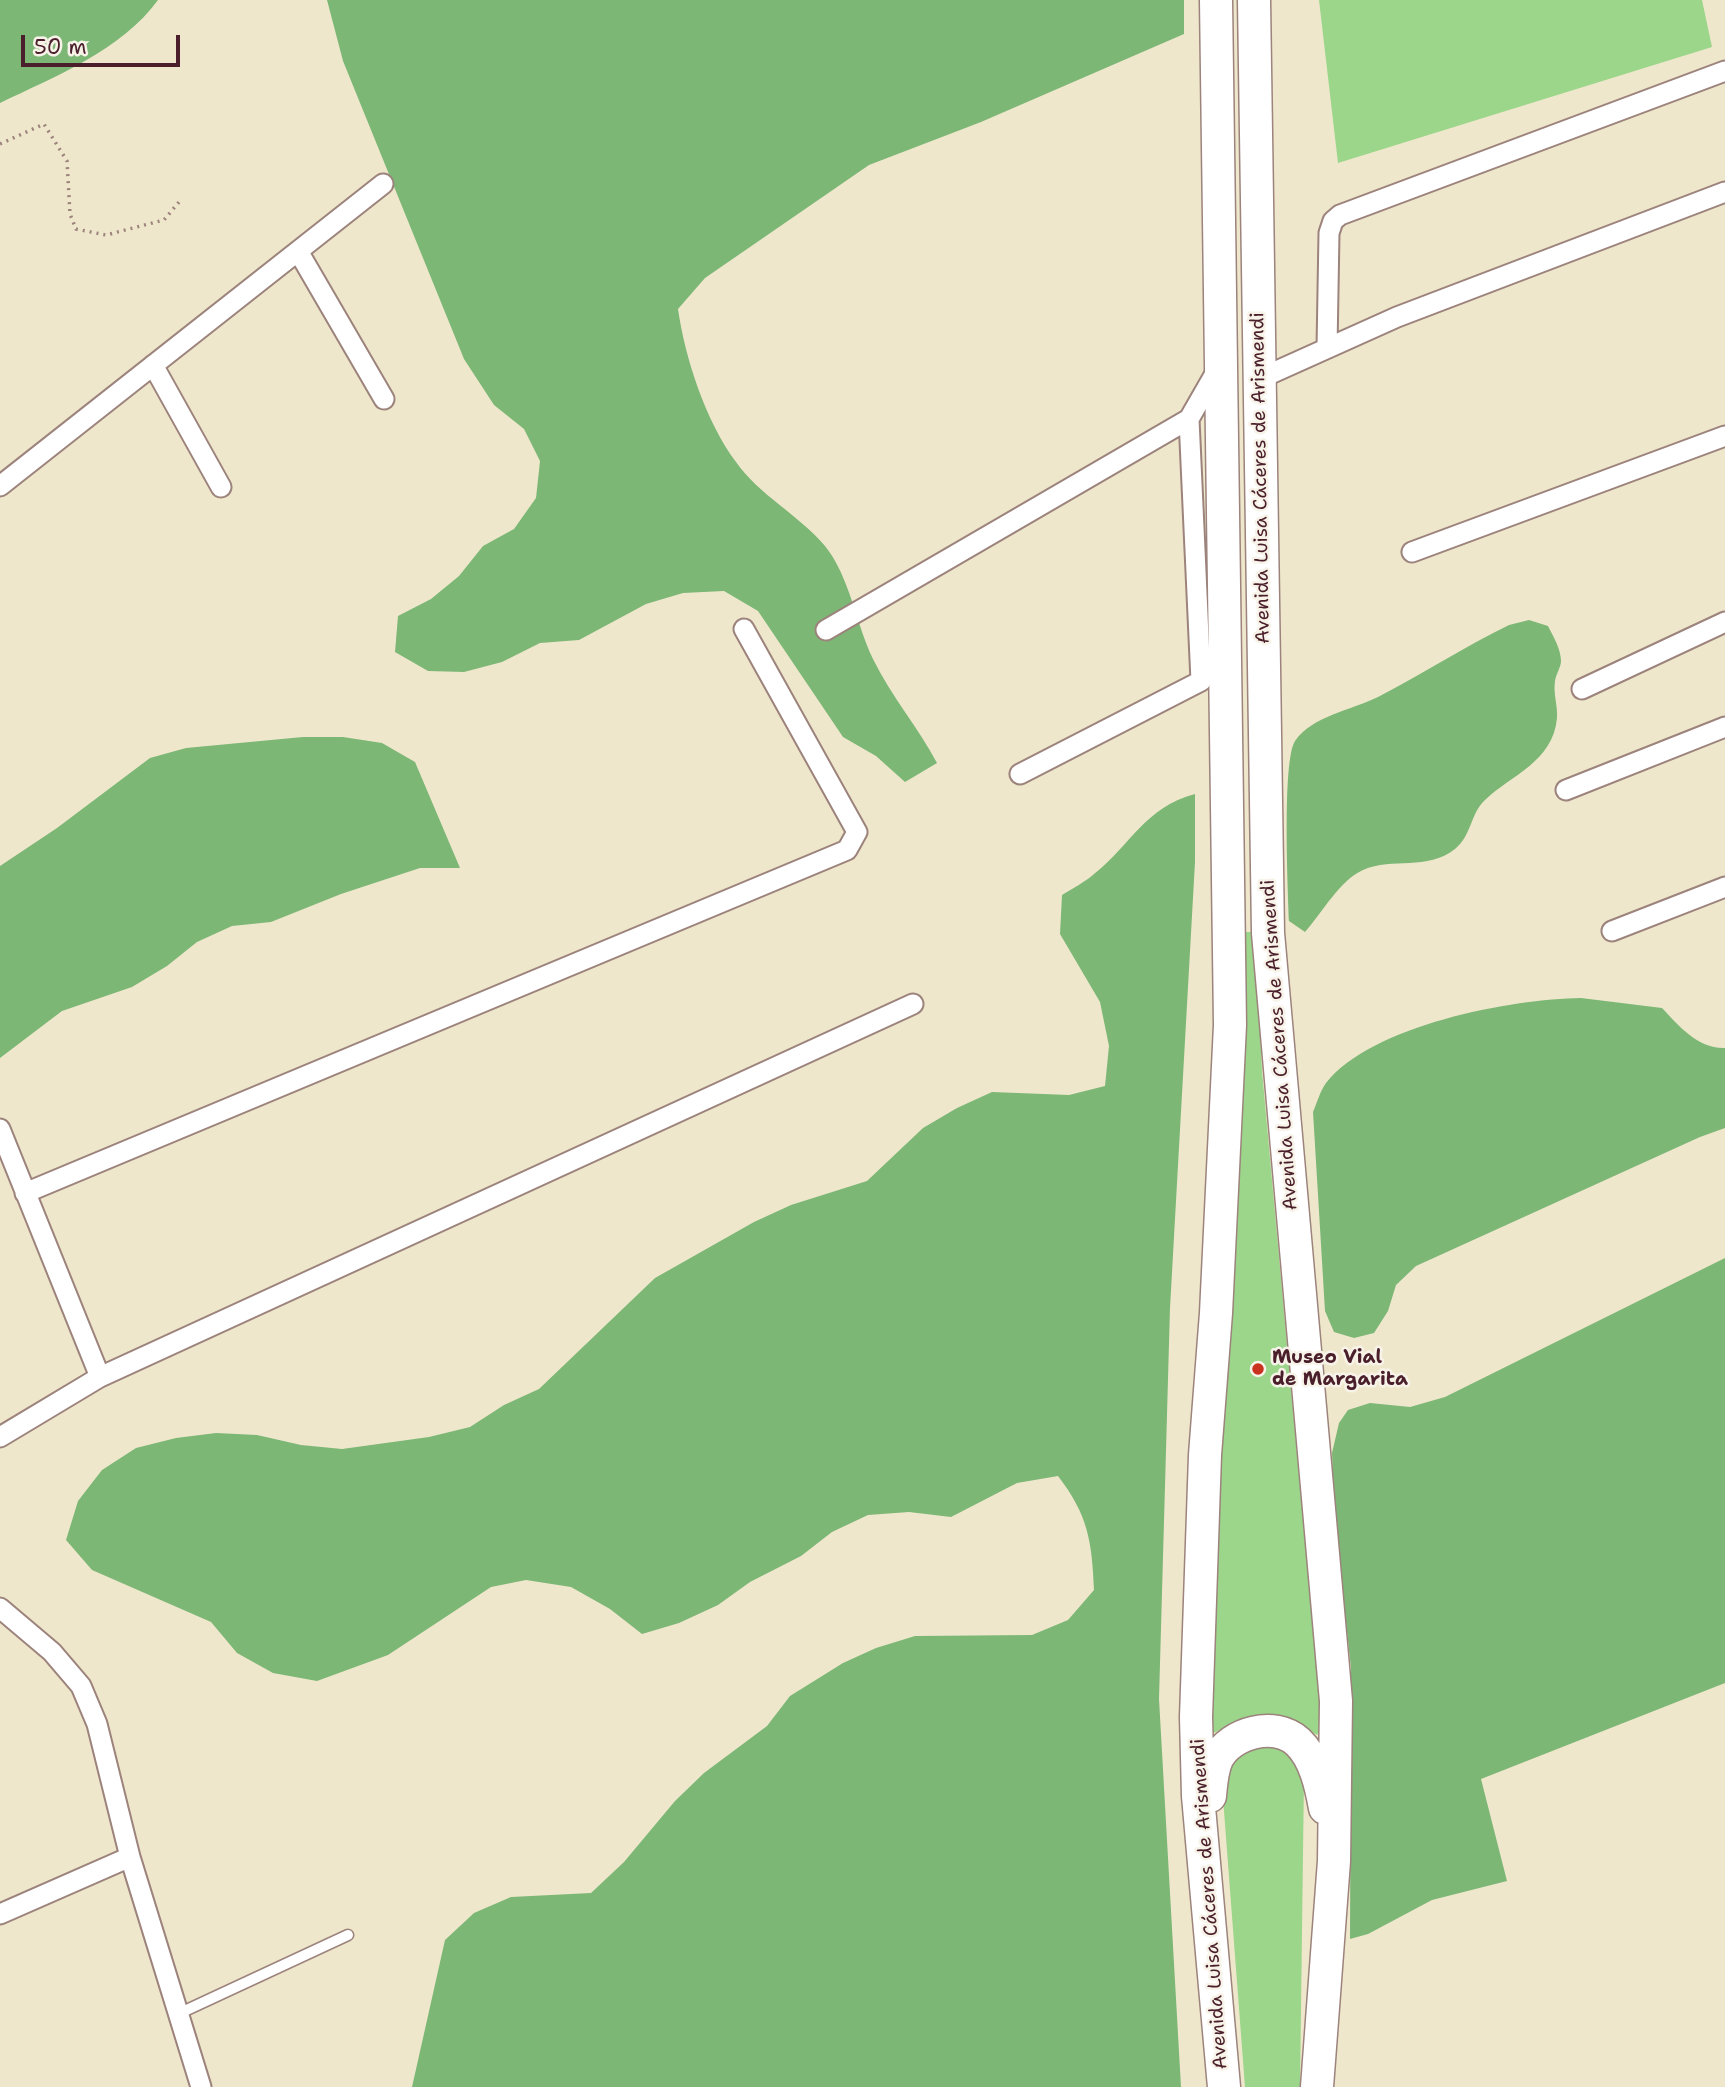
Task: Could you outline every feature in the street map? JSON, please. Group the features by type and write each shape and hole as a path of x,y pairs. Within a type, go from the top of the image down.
{"main road":[{"name":"Avenida Luisa Cáceres de Arismendi","path":"1216,0 1230,1012 1198,1619 1198,1796 1224,2087"},
{"name":"Avenida Luisa Cáceres de Arismendi","path":"1254,0 1268,933 1335,1687 1334,1861 1317,2087"},
{"path":"1206,1874 1211,1780 1217,1759 1228,1744 1260,1731 1280,1732 1298,1742 1311,1761 1321,1783 1334,1861"}],"street":[{"path":"1327,348 1329,233 1333,221 1340,215 1725,71"},
{"path":"0,486 383,184"},
{"path":"1259,379 1512,271 1725,192"},
{"path":"298,251 384,400"},
{"path":"826,630 1189,419 1212,384 1221,359"},
{"path":"153,365 221,487"},
{"path":"1020,774 1201,681 1189,419"},
{"path":"1412,552 1725,436"},
{"path":"1582,689 1725,622"},
{"path":"25,1193 847,850 858,832 744,629"},
{"path":"1566,790 1725,727"},
{"path":"1612,931 1725,887"},
{"path":"0,1437 100,1377 913,1004"},
{"path":"0,1129 100,1377"},
{"path":"0,1608 52,1652 82,1685 97,1724 130,1857 201,2087"},
{"path":"0,1914 130,1857"}],"lane":[{"path":"178,2014 348,1935"}],"path":[{"path":"0,144 44,124 67,161 70,214 76,229 106,235 164,220 179,202"}],"green space":[{"path":"0,0 158,0 126,34 106,48 0,103"},
{"path":"327,0 1184,0 1184,34 981,122 869,165 705,278 678,309 698,389 725,446 745,474 815,535 834,558 873,659 937,763 905,782 876,756 843,737 758,611 724,591 683,593 646,604 579,640 540,643 502,662 464,672 428,671 395,652 398,616 431,599 459,576 483,546 514,529 536,498 540,461 524,429 494,405 464,359 343,61"},
{"path":"1319,0 1702,0 1712,47 1338,163"},
{"path":"1529,620 1548,626 1561,656 1555,681 1557,718 1548,746 1529,766 1485,800 1476,812 1465,837 1455,849 1433,860 1386,864 1363,870 1339,889 1305,932 1289,921 1288,773 1295,741 1302,732 1311,725 1378,697 1509,625"},
{"path":"303,737 343,737 382,743 415,762 460,868 420,868 341,894 271,922 232,926 197,942 167,966 132,987 62,1011 0,1058 0,866 57,828 150,758 186,748"},
{"path":"1195,794 1195,862 1170,1308 1159,1699 1181,2087 412,2087 445,1940 474,1913 511,1897 591,1893 624,1862 675,1801 704,1773 767,1726 790,1696 843,1663 876,1648 915,1636 1032,1635 1068,1620 1094,1590 1090,1543 1076,1503 1058,1476 1017,1483 951,1517 909,1512 868,1515 832,1532 801,1556 750,1582 718,1605 679,1623 642,1634 610,1609 571,1587 526,1580 491,1587 388,1655 317,1681 273,1673 237,1653 211,1622 92,1570 66,1540 78,1501 102,1470 136,1448 176,1438 216,1433 257,1435 301,1445 342,1449 429,1437 470,1427 504,1405 539,1389 655,1278 754,1222 791,1205 867,1181 923,1128 957,1108 992,1092 1069,1095 1105,1086 1109,1046 1100,1002 1060,934 1062,895 1087,880 1107,863 1151,817 1178,800"},
{"name":"Museo Vial de Margarita","path":"1245,932 1255,932 1262,1071 1322,1727 1317,1735 1294,1723 1236,1723 1211,1734 1214,1570"},
{"path":"1581,998 1662,1008 1698,1041 1725,1048 1725,1128 1416,1266 1396,1285 1388,1311 1374,1333 1354,1338 1334,1332 1325,1311 1313,1112 1326,1083 1347,1063 1375,1045 1444,1019 1518,1004"},
{"path":"1725,1258 1725,1683 1481,1779 1507,1881 1432,1900 1368,1934 1350,1939 1351,1668 1335,1522 1332,1453 1339,1423 1348,1410 1370,1403 1410,1407 1445,1397"},
{"path":"1268,1743 1290,1751 1304,1777 1300,2087 1245,2087 1222,1785 1229,1766 1237,1756"}],"place":[{"name":"Museo Vial de Margarita","path":"1258,1369"}]}
